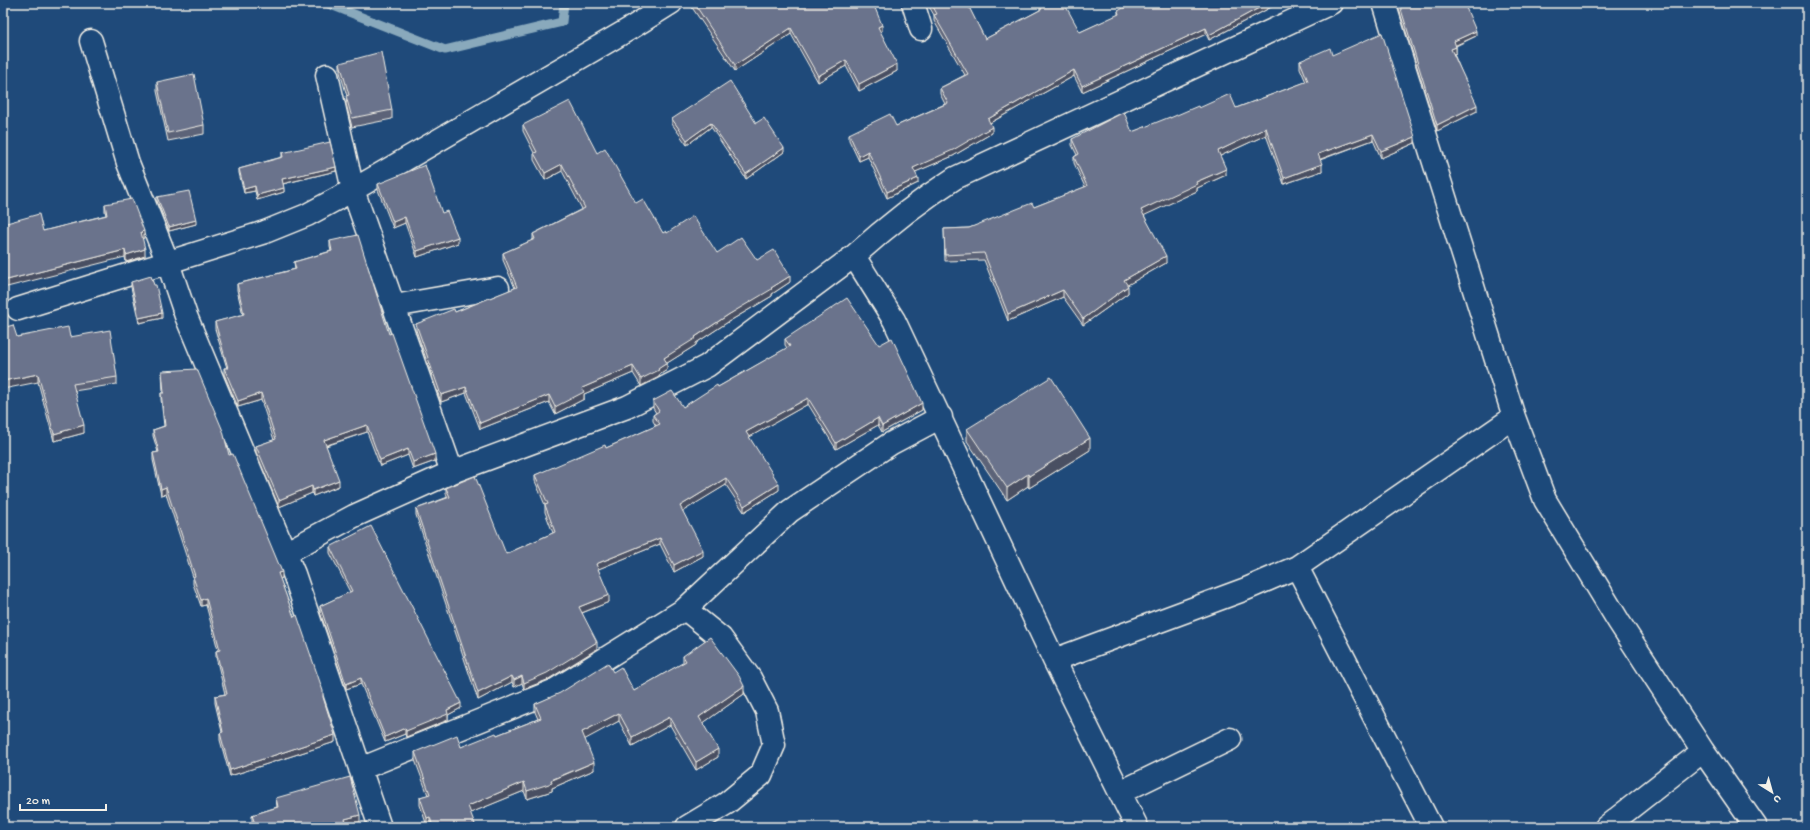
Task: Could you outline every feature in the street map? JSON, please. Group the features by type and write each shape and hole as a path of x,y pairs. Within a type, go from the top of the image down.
{"street":[{"path":"18,309 265,232 307,215 353,190 631,28 671,3"},
{"path":"913,3 921,29"},
{"path":"285,553 354,516 452,472 627,407 707,366 861,250 887,226 925,197 955,178 1331,3"},
{"path":"1384,3 1514,417 1545,500 1619,622 1703,751 1756,827"},
{"path":"91,41 128,163 168,263 186,316 294,574 380,827"},
{"path":"327,75 353,190 452,472"},
{"path":"861,250 1054,660 1121,792 1137,827"},
{"path":"394,306 498,288"},
{"path":"1054,660 1246,589 1297,566 1514,417"},
{"path":"360,769 553,691 685,609 790,511 890,444 941,418"},
{"path":"1297,566 1431,827"},
{"path":"685,609 721,638 750,678 767,711 774,745 761,775 726,803 687,827"},
{"path":"1121,792 1230,739"},
{"path":"1606,827 1703,751"}],"building":[{"path":"694,3 873,3 882,25 878,27 897,64 859,84 846,60 818,76 791,28 735,65"},
{"path":"931,3 967,3 985,39 1042,9 1040,5 1044,3 1064,3 1080,32 1119,14 1118,11 1132,3 1268,3 1209,35 1206,28 1082,86 1074,70 988,119 992,127 953,150 913,168 918,178 887,192 868,151 859,156 849,134 890,114 896,126 948,103 940,88 968,74 934,15 937,14"},
{"path":"1399,3 1464,3 1476,31 1454,41 1456,47 1451,49 1477,105 1437,125"},
{"path":"1382,33 1415,137 1381,151 1373,134 1318,154 1322,164 1284,178 1266,128 1218,151 1226,169 1196,182 1197,184 1141,210 1166,256 1124,280 1128,286 1083,319 1063,290 1008,314 984,253 945,255 944,229 969,228 1032,203 1034,207 1087,186 1074,157 1079,154 1072,139 1124,112 1132,132 1198,106 1199,108 1230,94 1236,108 1308,81 1300,61 1330,48 1332,55"},
{"path":"381,52 392,110 352,118 346,96 349,95 340,63"},
{"path":"194,74 204,125 168,133 157,82"},
{"path":"730,81 756,123 764,118 784,148 746,174 711,123 687,140 672,119"},
{"path":"570,101 597,153 605,148 636,203 643,199 663,233 666,231 667,233 693,216 717,253 741,237 757,260 774,250 790,276 664,358 667,363 658,369 659,370 641,379 633,366 582,388 584,392 555,407 549,395 480,423 466,387 441,395 416,324 454,309 455,312 517,287 503,253 535,239 533,234 585,208 562,164 545,173 534,153 537,152 523,125"},
{"path":"330,142 336,167 282,179 284,188 257,195 255,186 244,189 239,169 283,157 282,153"},
{"path":"425,165 442,213 447,211 458,237 417,251 405,217 393,222 378,184"},
{"path":"189,191 196,220 169,227 157,197"},
{"path":"132,199 144,231 141,232 145,249 126,255 125,250 3,281 3,224 39,214 43,231 107,215 105,204"},
{"path":"358,235 389,334 392,333 435,454 413,462 408,449 380,460 367,425 324,440 339,480 313,490 312,486 279,500 256,446 276,439 261,393 238,401 224,368 228,368 215,322 244,314 237,284 296,269 294,262 332,251 330,241"},
{"path":"151,276 154,285 156,285 162,313 139,318 131,282"},
{"path":"847,298 879,345 892,338 922,403 882,426 878,418 836,443 808,398 746,432 779,484 744,506 726,478 680,506 703,550 674,565 660,538 596,564 609,595 579,607 597,642 547,673 524,683 522,676 514,680 512,676 478,693 416,509 450,497 446,488 475,476 506,554 555,532 545,505 548,504 535,475 605,445 606,448 660,424 653,415 659,411 653,401 672,391 683,407 717,385 718,387 790,346 785,339"},
{"path":"13,325 17,337 68,327 70,337 110,330 117,377 73,384 84,425 54,434 38,374 3,381 3,328"},
{"path":"197,369 223,431 229,455 233,454 282,572 278,573 294,617 297,615 323,691 323,697 335,735 230,770 220,733 223,732 215,696 227,694 216,651 220,650 206,598 201,600 193,577 195,576 166,487 161,489 153,453 159,452 153,430 165,426 161,393 164,393 162,371"},
{"path":"1051,377 1090,438 1007,488 967,429"},
{"path":"371,526 461,703 447,710 448,714 406,731 405,728 385,737 361,678 346,684 320,606 352,591 330,547"},
{"path":"710,637 739,676 744,686 699,717 718,749 696,762 670,717 632,737 619,713 582,732 594,762 551,780 552,783 527,791 524,782 468,806 476,827 433,827 430,817 427,818 420,797 430,794 415,752 457,735 461,747 496,733 497,735 541,718 535,704 560,693 608,663 613,672 621,667 634,691 686,661 683,656"},
{"path":"350,777 360,815 345,819 347,827 256,827 252,815 278,807 276,798"}],"waterway":[{"path":"326,3 445,50 562,22 564,3"}]}
